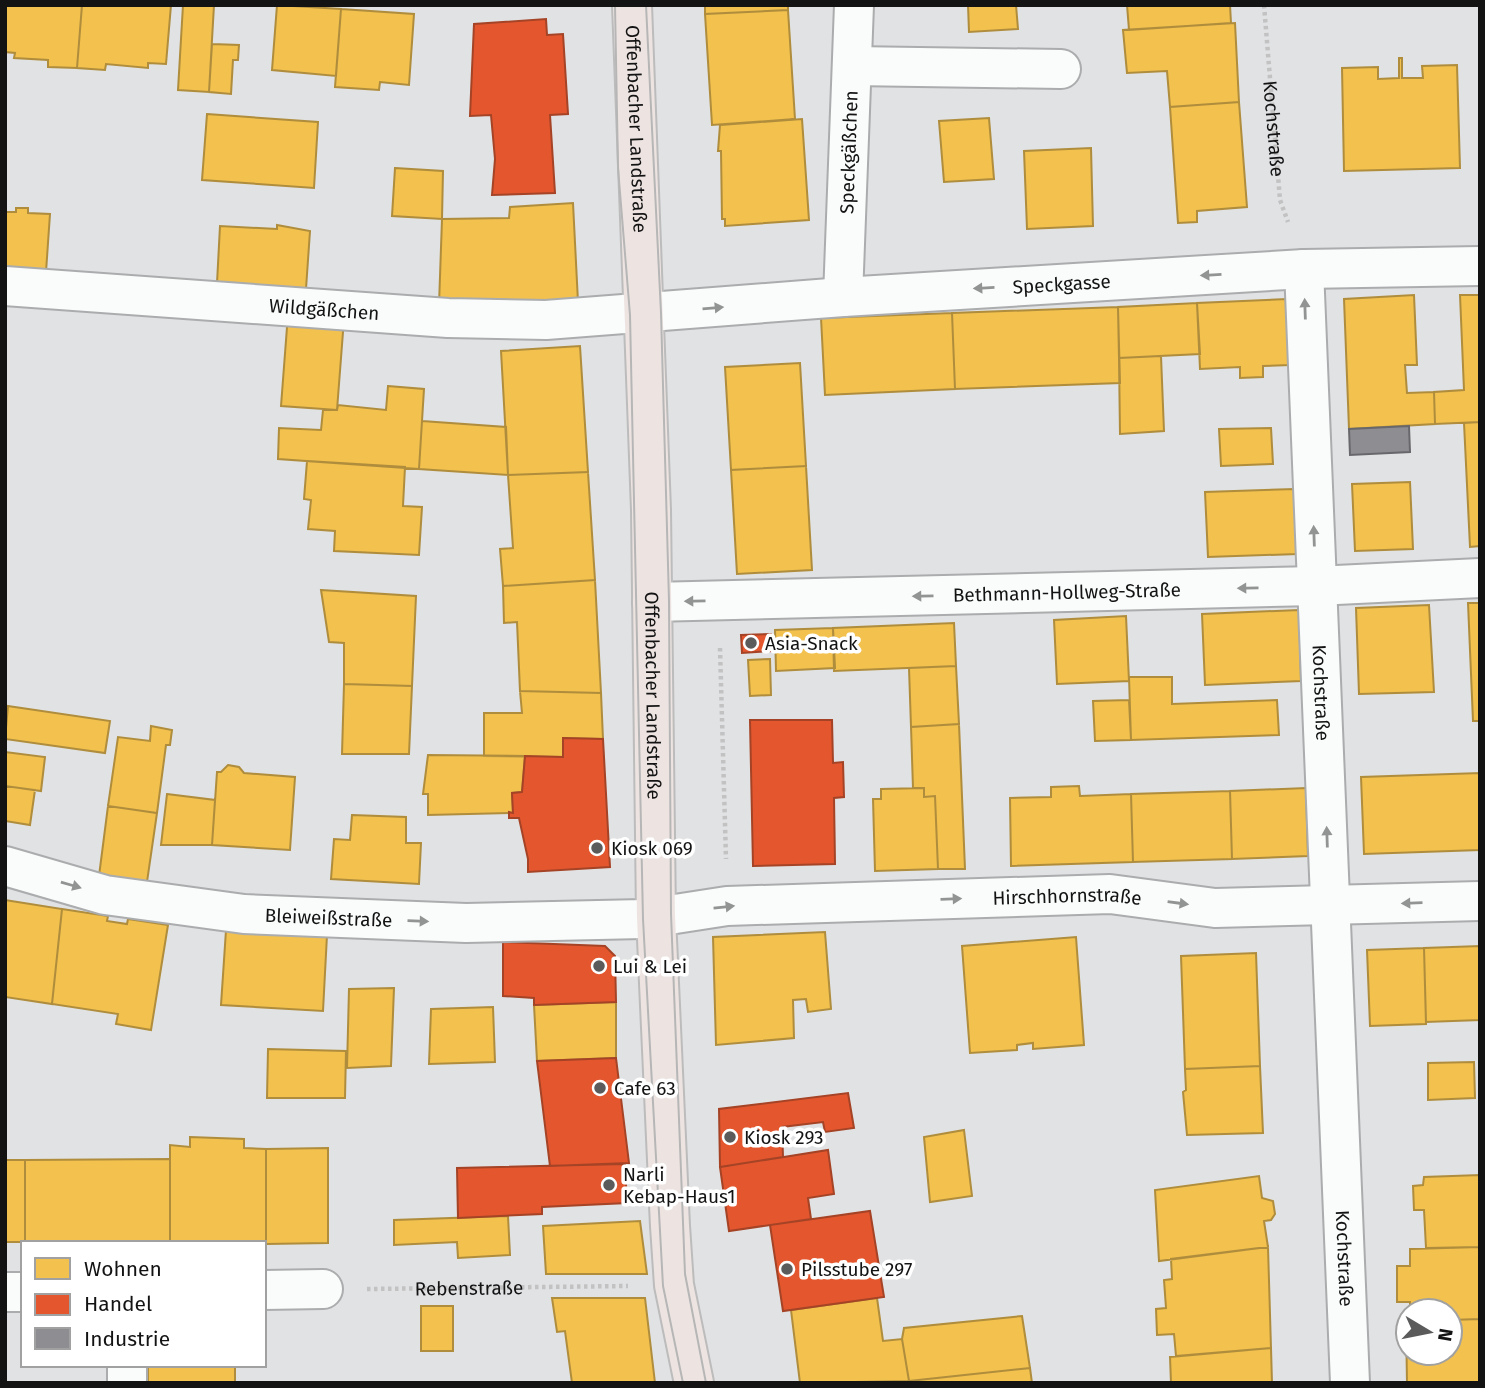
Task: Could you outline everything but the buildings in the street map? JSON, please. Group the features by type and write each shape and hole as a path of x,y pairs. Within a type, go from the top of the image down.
{"main road":[{"name":"Offenbacher Landstraße","path":"632,5 645,314 656,917 674,1285 694,1383"}],"street":[{"name":"Speckgäßchen","path":"843,297 854,5"},
{"path":"852,66 1061,69"},
{"name":"Speckgasse","path":"645,314 843,297 1304,269 1480,266"},
{"name":"Kochstraße","path":"1304,269 1350,1383"},
{"name":"Wildgäßchen","path":"5,286 448,318 546,320 645,314"},
{"name":"Bethmann-Hollweg-Straße","path":"652,601 1316,586 1480,578"},
{"name":"Bleiweißstraße","path":"5,866 106,895 244,914 466,923 656,917"},
{"name":"Hirschhornstraße","path":"656,917 727,906 1110,894 1215,908 1480,901"},
{"path":"266,1290 323,1289"}],"path":[{"name":"Kochstraße","path":"1264,5 1280,200 1304,269"},
{"path":"718,601 727,906"},
{"name":"Rebenstraße","path":"323,1289 674,1285"}],"tram line":[{"path":"615,5 618,168 630,315 643,919 663,1286 683,1383"},
{"path":"646,5 661,313 669,601 671,914 685,1274 706,1383"}],"place":[{"name":"Asia-Snack","path":"751,643"},
{"name":"Kiosk 069","path":"597,848"},
{"name":"Lui & Lei","path":"599,966"},
{"name":"Cafe 63","path":"600,1088"},
{"name":"Kiosk 293","path":"730,1137"},
{"name":"Narli Kebap-Haus1","path":"609,1185"},
{"name":"Pilsstube 297","path":"787,1269"}]}
